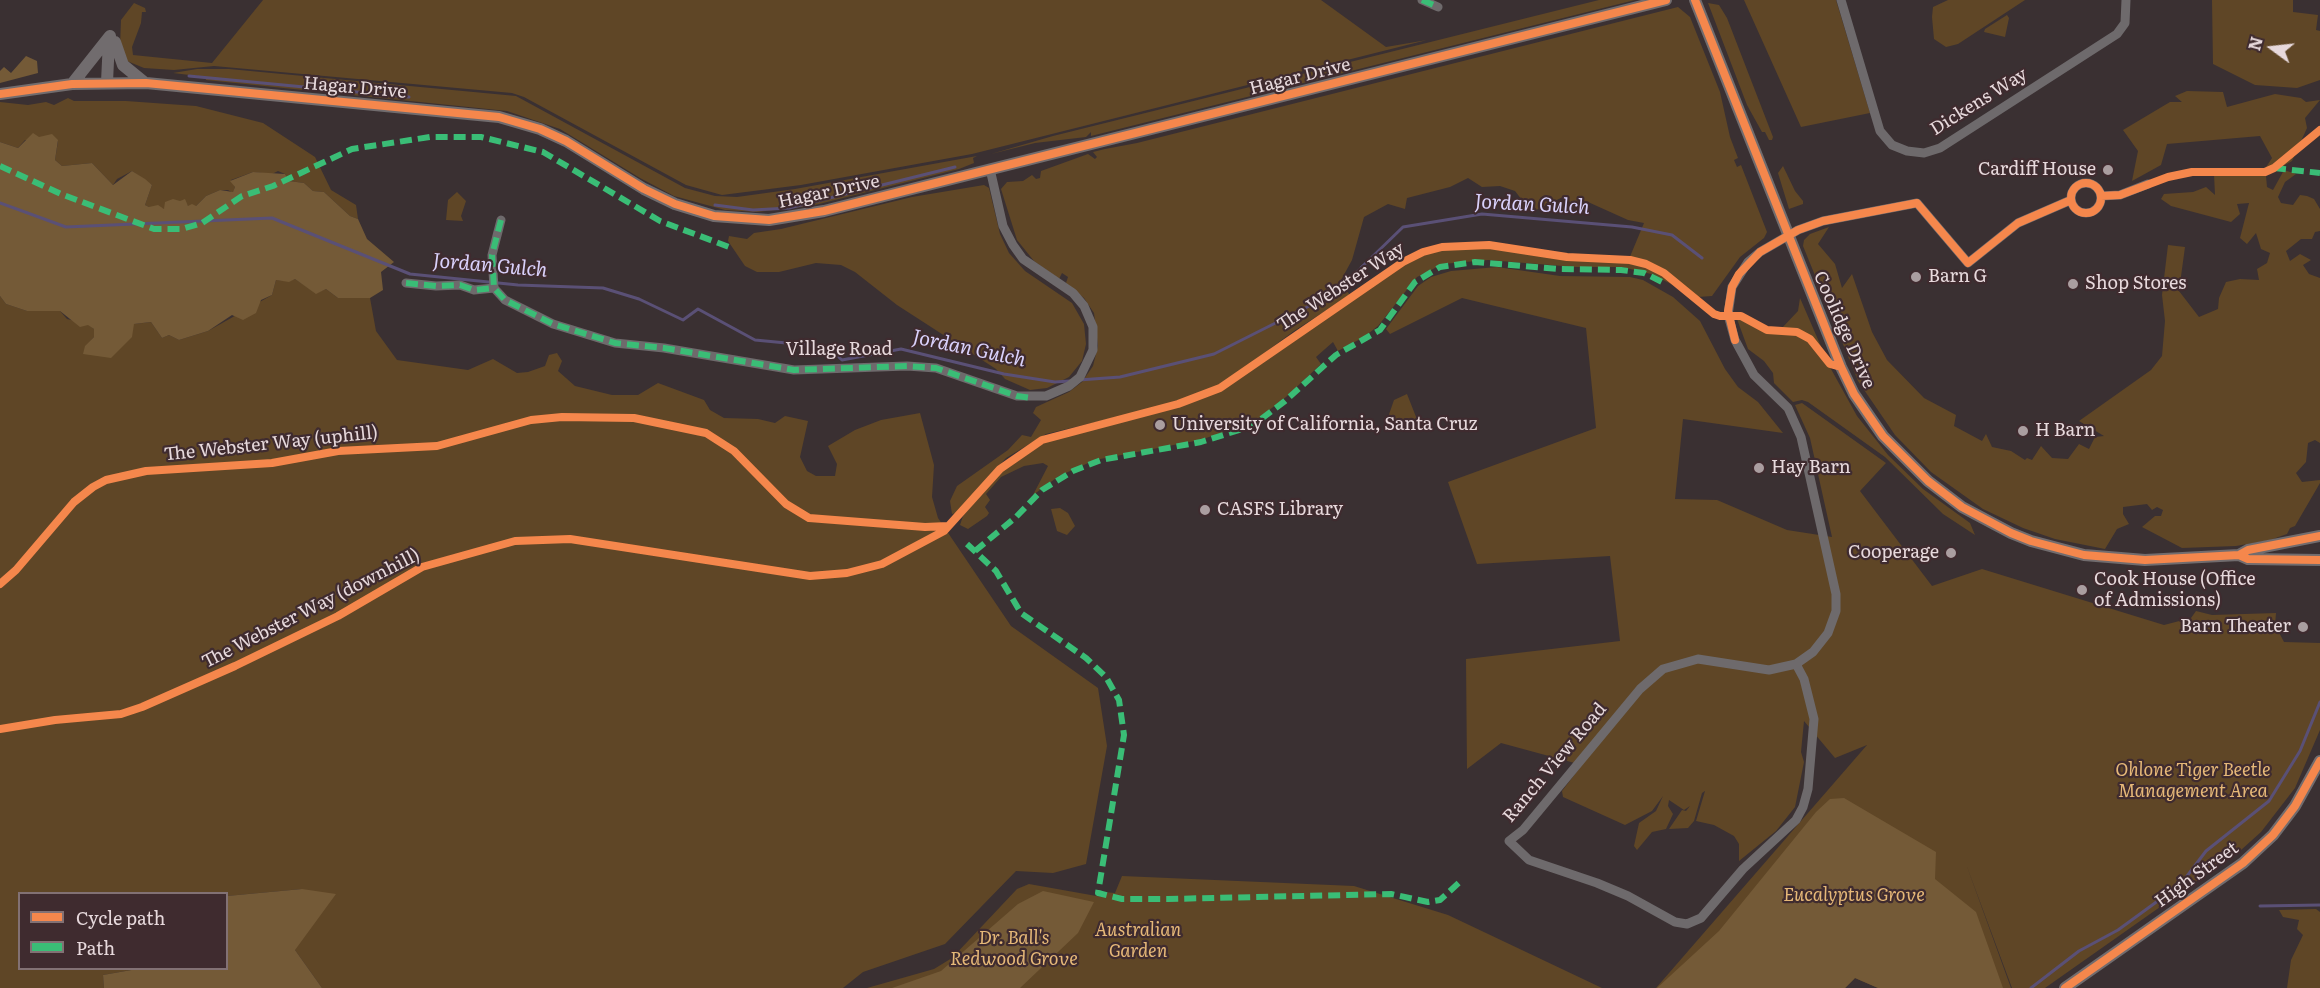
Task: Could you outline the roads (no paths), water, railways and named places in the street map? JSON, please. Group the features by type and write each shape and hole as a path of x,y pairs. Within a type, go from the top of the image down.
{"main road":[{"name":"Hagar Drive","path":"0,94 72,84 146,83 508,119 566,141 659,198 699,212 735,219 770,220 796,217 1666,0"},
{"name":"Coolidge Drive","path":"1695,0 1788,236 1854,394 1883,436 1901,457 1962,507 2031,541 2084,555 2145,560 2239,555 2248,558 2320,560"},
{"path":"107,82 112,39"},
{"path":"112,39 123,65 146,83"},
{"path":"72,84 112,39"},
{"name":"Coolidge Drive","path":"2239,555 2248,550 2320,536"},
{"name":"High Street","path":"2065,988 2243,862 2273,835 2295,806 2320,761"}],"street":[{"path":"1422,0 1438,7"},
{"name":"Dickens Way","path":"1841,0 1880,130 1892,145 1907,151 1924,153 1940,147 2117,34 2125,23 2126,0"},
{"name":"Village Road","path":"494,288 505,300 553,324 615,343 664,348 794,370 907,366 936,368 1017,396 1046,396 1069,386 1080,377 1093,350 1093,327 1084,306 1073,293 1023,259 1013,245 1004,226 990,169"},
{"path":"2085,183 2095,186 2102,196 2098,207 2090,213 2076,209 2072,200 2073,191 2085,183"},
{"path":"2102,196 2120,195 2148,184"},
{"name":"Ranch View Road","path":"1797,663 1804,679 1814,719 1808,789 1803,807 1796,820 1738,875 1701,918 1686,924 1675,922 1616,891 1529,860 1509,841 1523,830 1640,689 1663,669 1698,659 1769,670 1797,663 1813,652 1827,633 1836,611 1836,594 1801,437 1788,408 1748,366 1735,340 1728,311 1732,287 1748,262 1788,236 1823,221 1917,203 1968,263 2018,223 2072,200"},
{"path":"406,283 436,286 460,285 474,290 494,288 492,255 501,220"}],"waterway":[{"path":"189,76 409,97"},
{"path":"715,205 753,210 789,208 955,167"},
{"name":"Jordan Gulch","path":"0,203 66,227 272,218 410,274 518,285 603,288 639,299 683,320 698,309 755,340 828,347 842,360 901,349 1004,374 1055,382 1070,381"},
{"name":"Jordan Gulch","path":"1079,380 1120,377 1214,354 1335,293 1403,227 1482,214 1632,227 1672,235 1702,258"},
{"path":"2031,988 2079,951 2118,930 2181,884 2206,851 2269,801 2300,751 2320,702"},
{"path":"2260,906 2320,905"}],"place":[{"name":"Cardiff House","path":"2108,170"},
{"name":"Barn G","path":"1916,277"},
{"name":"Shop Stores","path":"2073,284"},
{"name":"University of California, Santa Cruz","path":"1160,425"},
{"name":"H Barn","path":"2023,431"},
{"name":"Hay Barn","path":"1759,468"},
{"name":"CASFS Library","path":"1205,510"},
{"name":"Cooperage","path":"1951,553"},
{"name":"Cook House (Office of Admissions)","path":"2082,590"},
{"name":"Barn Theater","path":"2303,627"}],"park label":[{"name":"Ohlone Tiger Beetle Management Area","path":"2193,781"},
{"name":"Eucalyptus Grove","path":"1854,896"},
{"name":"Australian Garden","path":"1138,941"},
{"name":"Dr. Ball's Redwood Grove","path":"1014,949"}]}
